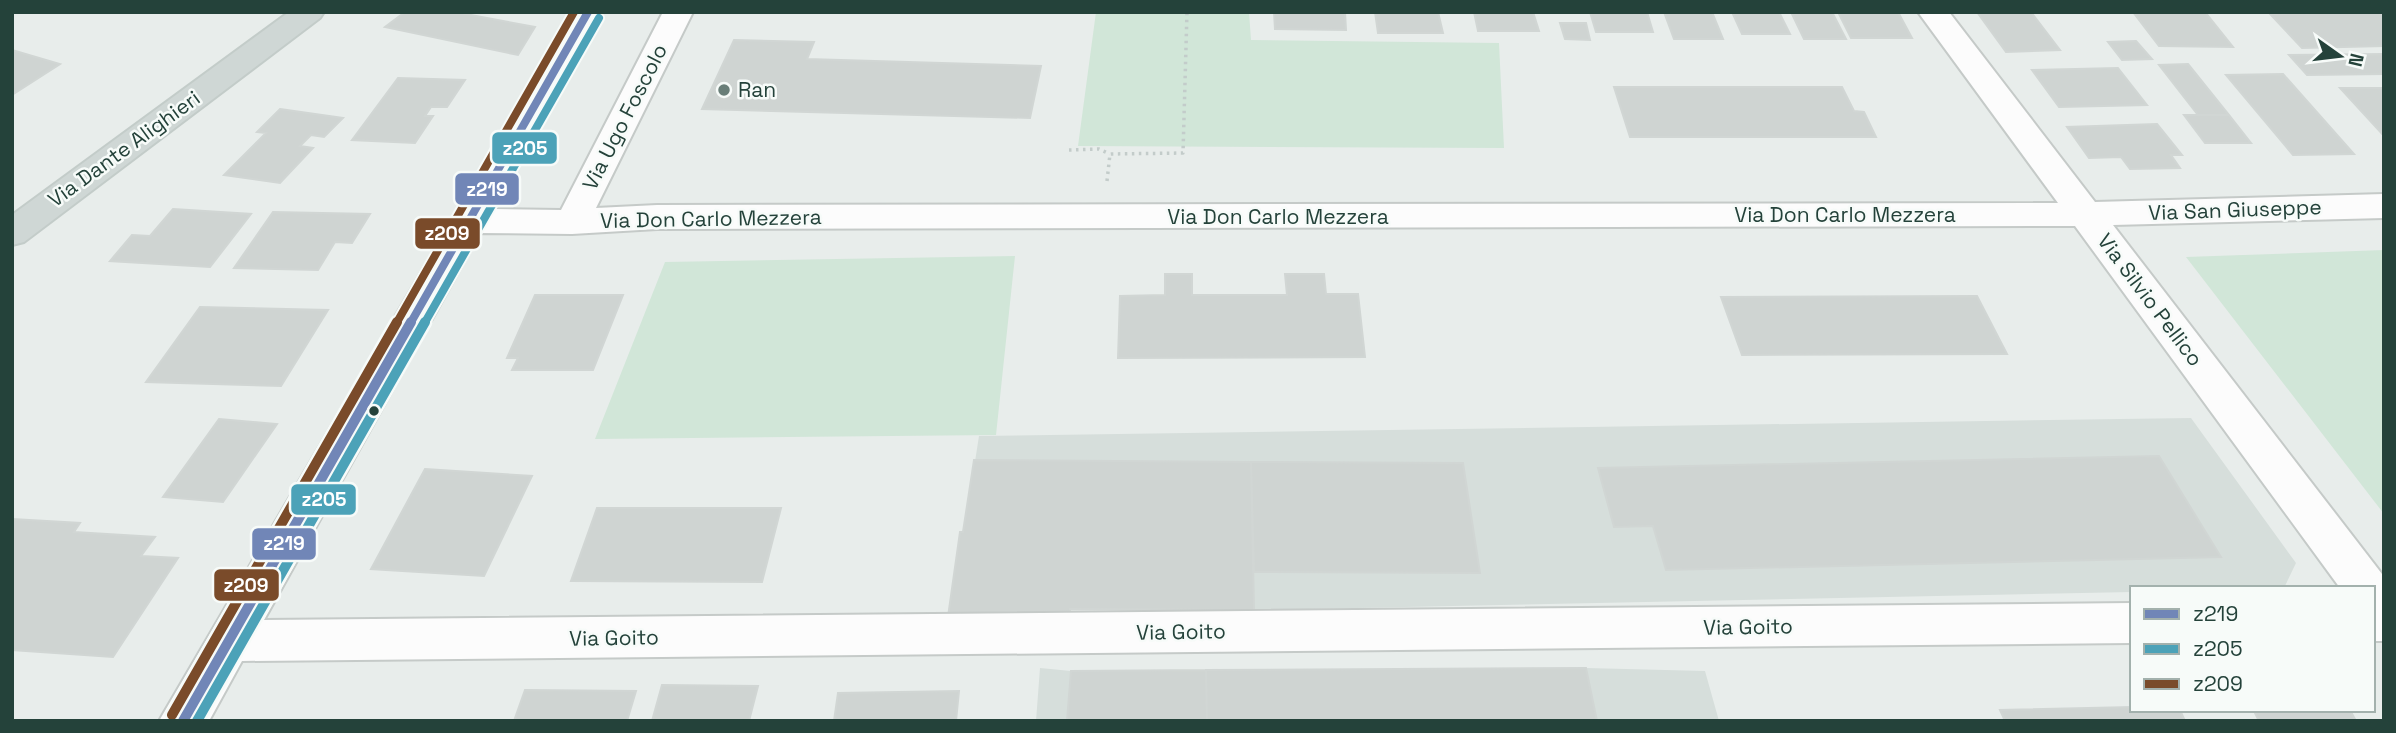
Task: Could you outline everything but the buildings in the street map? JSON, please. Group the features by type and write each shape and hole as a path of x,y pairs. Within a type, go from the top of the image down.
{"main road":[{"name":"Via Dante Alighieri","path":"12,233 82,178 309,12"},
{"name":"Via Dante Alighieri","path":"237,66 332,12"}],"street":[{"path":"183,721 587,12"},
{"name":"Via Ugo Foscolo","path":"572,222 678,12"},
{"name":"Via Silvio Pellico","path":"1933,12 2365,586"},
{"name":"Via San Giuseppe","path":"2086,214 2384,206"},
{"name":"Via Don Carlo Mezzera","path":"470,221 572,222 657,217 2086,214"},
{"name":"Via Goito","path":"230,641 2130,623"}],"path":[{"path":"1069,150 1099,149 1110,154 1183,153 1187,12"},
{"path":"1096,218 1096,189 1106,188 1110,154"}],"shaded area":[{"path":"2191,418 2296,563 2285,586 2130,586 2130,592 1254,610 952,608 979,436"},
{"path":"1040,668 1071,671 1586,668 1705,671 1719,721 1036,721"}],"green space":[{"path":"1096,12 1249,12 1251,40 1499,43 1504,148 1078,146"},
{"path":"2384,250 2384,514 2186,257"},
{"path":"1015,256 996,435 595,439 665,262"}],"transit line":[{"name":"z209","path":"172,715 574,12"},
{"name":"z219","path":"183,721 588,12"},
{"name":"z205","path":"197,721 599,18"}],"place":[{"name":"Ran","path":"724,90"}]}
